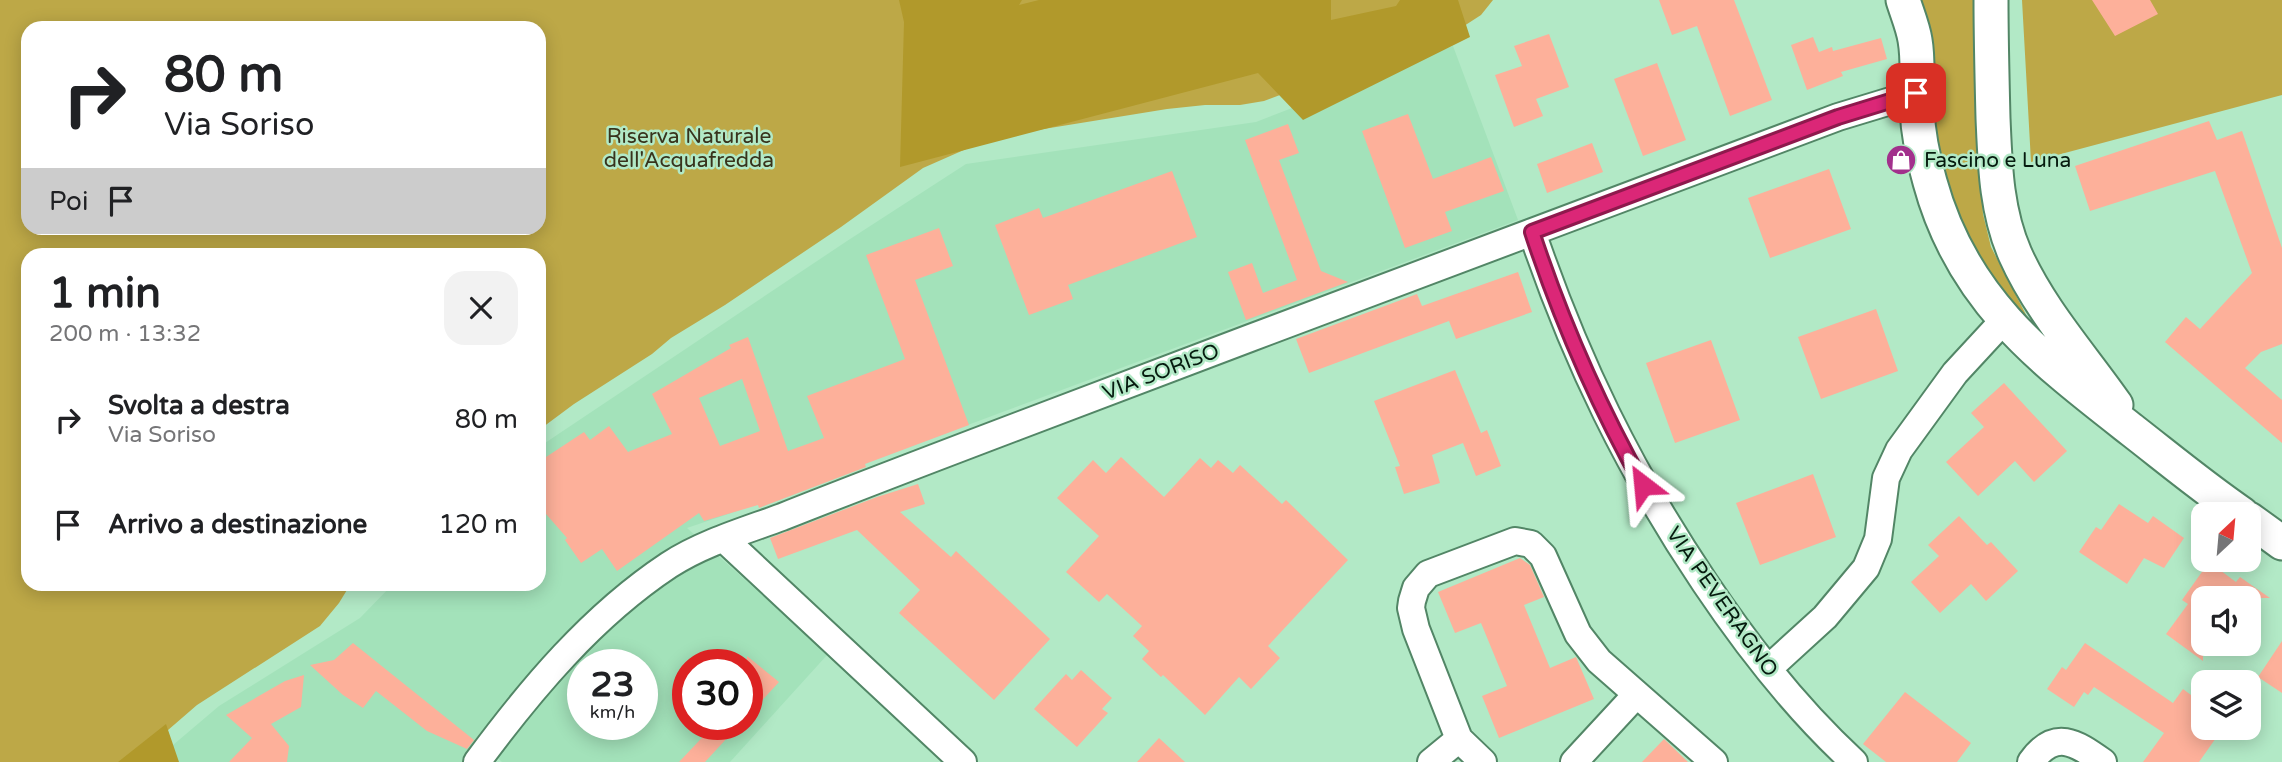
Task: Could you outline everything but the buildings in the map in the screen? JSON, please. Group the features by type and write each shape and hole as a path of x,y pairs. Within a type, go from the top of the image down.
{"main road":[{"path":"1903,0 1915,40 1920,143 1943,226 1967,269 2004,320 2064,378 2225,502"},
{"path":"1991,0 1995,160 2004,224 2014,252 2044,309 2135,433"},
{"path":"2261,527 2282,542"}],"street":[{"name":"VIA SORISO","path":"489,757 559,662 612,609 673,562 724,539 1532,232 1838,117 1916,93"},
{"name":"VIA PEVERAGNO","path":"1532,232 1575,349 1630,461 1665,522 1768,669 1811,719 1854,762"},
{"path":"1768,669 1825,617 1866,568 1878,539 1886,478 1899,450 1955,373 2004,320"},
{"path":"724,539 963,762"},
{"path":"1483,762 1459,739 1412,617 1413,594 1421,581 1436,570 1515,541 1531,544 1543,556 1584,643 1608,671 1714,762"},
{"path":"1574,762 1636,695"},
{"path":"1431,762 1459,739"},
{"path":"2031,762 2048,744 2061,741 2075,744 2104,762"}],"shaded area":[{"path":"899,0 1022,0 1019,5 1039,0 1331,0 1331,20 1396,6 1400,0 1458,0 1470,37 1303,120 1258,73 900,167 904,22"},
{"path":"1453,46 1518,220 687,528 828,654 763,726 763,649 672,649 672,740 750,740 730,762 502,762 487,748 477,762 153,762 219,706 360,618 386,591 546,591 546,442 966,164 1256,122"},
{"path":"166,724 179,762 118,762"}],"green space":[{"name":"Riserva Naturale dell'Acquafredda","path":"0,0 1493,0 1481,15 1464,26 1264,101 1167,109 1019,133 982,142 923,168 841,227 671,338 652,354 546,425 546,248 21,248 21,591 346,591 320,626 197,705 131,762 0,762"},
{"path":"1919,0 1977,0 1983,214 1991,247 2040,342 2006,305 1939,184"},
{"path":"2022,0 2282,0 2282,95 2031,162"}],"place":[{"name":"Fascino e Luna","path":"1901,160"}],"route":[{"path":"1643,485 1575,349 1532,232 1838,117 1916,93"}]}
